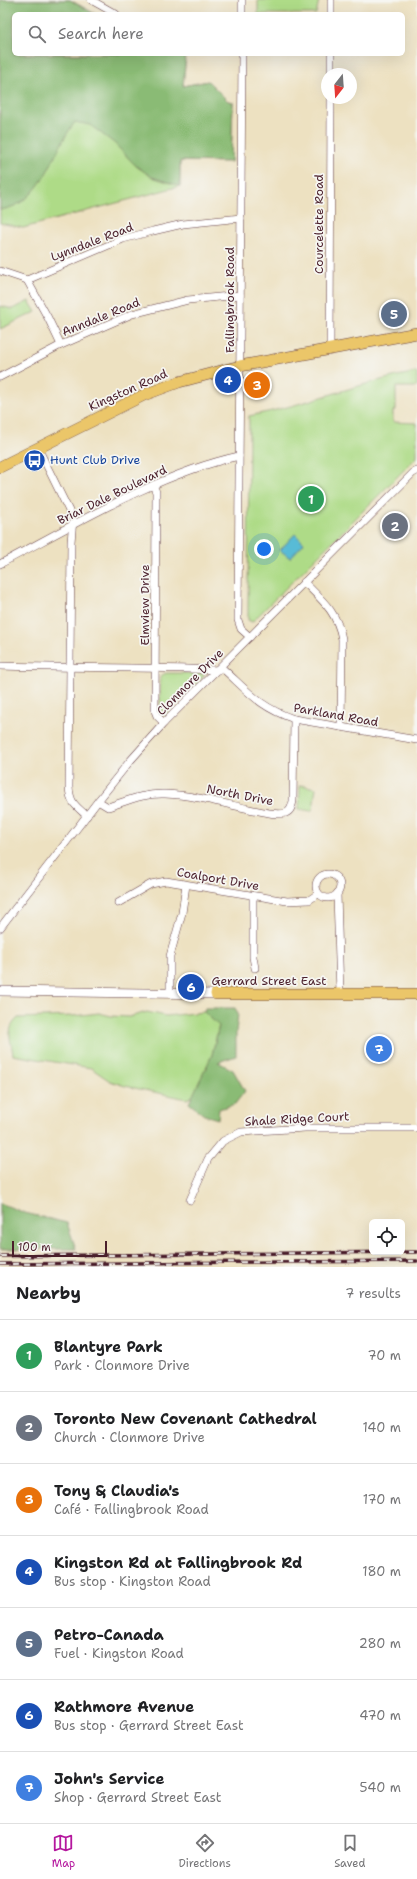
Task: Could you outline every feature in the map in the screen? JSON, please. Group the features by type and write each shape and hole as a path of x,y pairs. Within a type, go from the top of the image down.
{"main road":[{"name":"Kingston Road","path":"0,467 161,388 213,372 240,366 417,333"},
{"name":"Gerrard Street East","path":"216,994 417,994"}],"street":[{"path":"91,0 112,12"},
{"path":"242,0 242,12"},
{"path":"331,0 331,12"},
{"name":"Fallingbrook Road","path":"242,56 238,620 241,629 250,637"},
{"path":"331,56 331,68"},
{"name":"Courcelette Road","path":"330,349 331,104"},
{"name":"Lynndale Road","path":"27,280 123,239 183,224 241,218"},
{"path":"0,271 27,280 61,345"},
{"name":"Anndale Road","path":"0,377 61,345 132,314 188,300 240,295"},
{"path":"38,448 73,519 71,542 69,668 70,798 75,806 87,816"},
{"name":"Briar Dale Boulevard","path":"0,564 152,486 188,472 239,456"},
{"name":"Clonmore Drive","path":"0,928 130,761 164,723 413,473 417,471"},
{"name":"Elmview Drive","path":"152,486 156,492 155,712 164,723"},
{"path":"304,582 328,607 339,626 342,639 341,727"},
{"path":"0,666 219,669"},
{"name":"Parkland Road","path":"219,669 264,706 294,720 417,740"},
{"name":"North Drive","path":"98,801 108,807 139,796 165,794 197,798 280,814 288,812 291,809 293,801 294,720"},
{"path":"318,894 316,882 320,876 332,874 338,879 340,887 337,894 340,994"},
{"name":"Coalport Drive","path":"118,903 151,884 166,881 253,896 287,900 309,900 318,894 325,898 329,898 337,894"},
{"path":"170,994 170,956 182,913 186,885"},
{"path":"253,896 253,958 255,968"},
{"name":"Gerrard Street East","path":"0,991 216,994"},
{"name":"Shale Ridge Court","path":"190,1200 208,1159 223,1142 241,1132 305,1128 417,1128"}],"green space":[{"path":"0,0 70,0 91,12 12,12 12,56 186,56 183,86 208,81 228,101 233,102 231,162 180,161 180,186 23,228 0,223"},
{"path":"0,0 70,0 91,12 12,12 12,56 186,56 183,86 208,81 228,101 233,102 231,162 180,161 180,186 152,177 136,166 114,143 90,125 75,122 37,187 27,198 15,206 0,210"},
{"path":"258,0 319,0 316,12 258,12"},
{"path":"29,301 36,312 0,329 0,306 13,309"},
{"path":"417,372 417,387 396,387 396,410 393,411 393,422 417,423 417,457 252,622 248,620 249,416 291,406 396,376"},
{"path":"166,673 200,673 204,676 164,716 161,715 160,712 160,678"},
{"path":"300,785 316,788 313,809 311,811 299,809"},
{"path":"205,1008 235,1008 238,1014 236,1056 218,1062 233,1070 245,1091 235,1104 219,1109 218,1119 204,1115 189,1103 212,1055 219,1026 204,1012"},
{"path":"147,1012 166,1016 204,1012 219,1025 212,1055 193,1096 187,1099 125,1086 110,1081 91,1068 13,1055 10,1031 14,1022 18,1018 73,1016 99,1013 111,1016 129,1017"},
{"path":"0,1203 25,1213 67,1223 76,1249 0,1249"}],"water":[{"path":"295,534 304,543 290,558 280,550"}],"railway":[{"path":"0,1256 417,1252"},
{"path":"0,1264 417,1261"}],"place":[{"name":"Petro-Canada","path":"394,314"},
{"name":"Kingston Rd at Fallingbrook Rd","path":"228,380"},
{"name":"Tony & Claudia's","path":"257,385"},
{"name":"Hunt Club Drive","path":"34,460"},
{"name":"Blantyre Park","path":"311,499"},
{"name":"Toronto New Covenant Cathedral","path":"395,526"},
{"name":"Rathmore Avenue","path":"191,987"},
{"name":"John's Service","path":"379,1049"}]}
